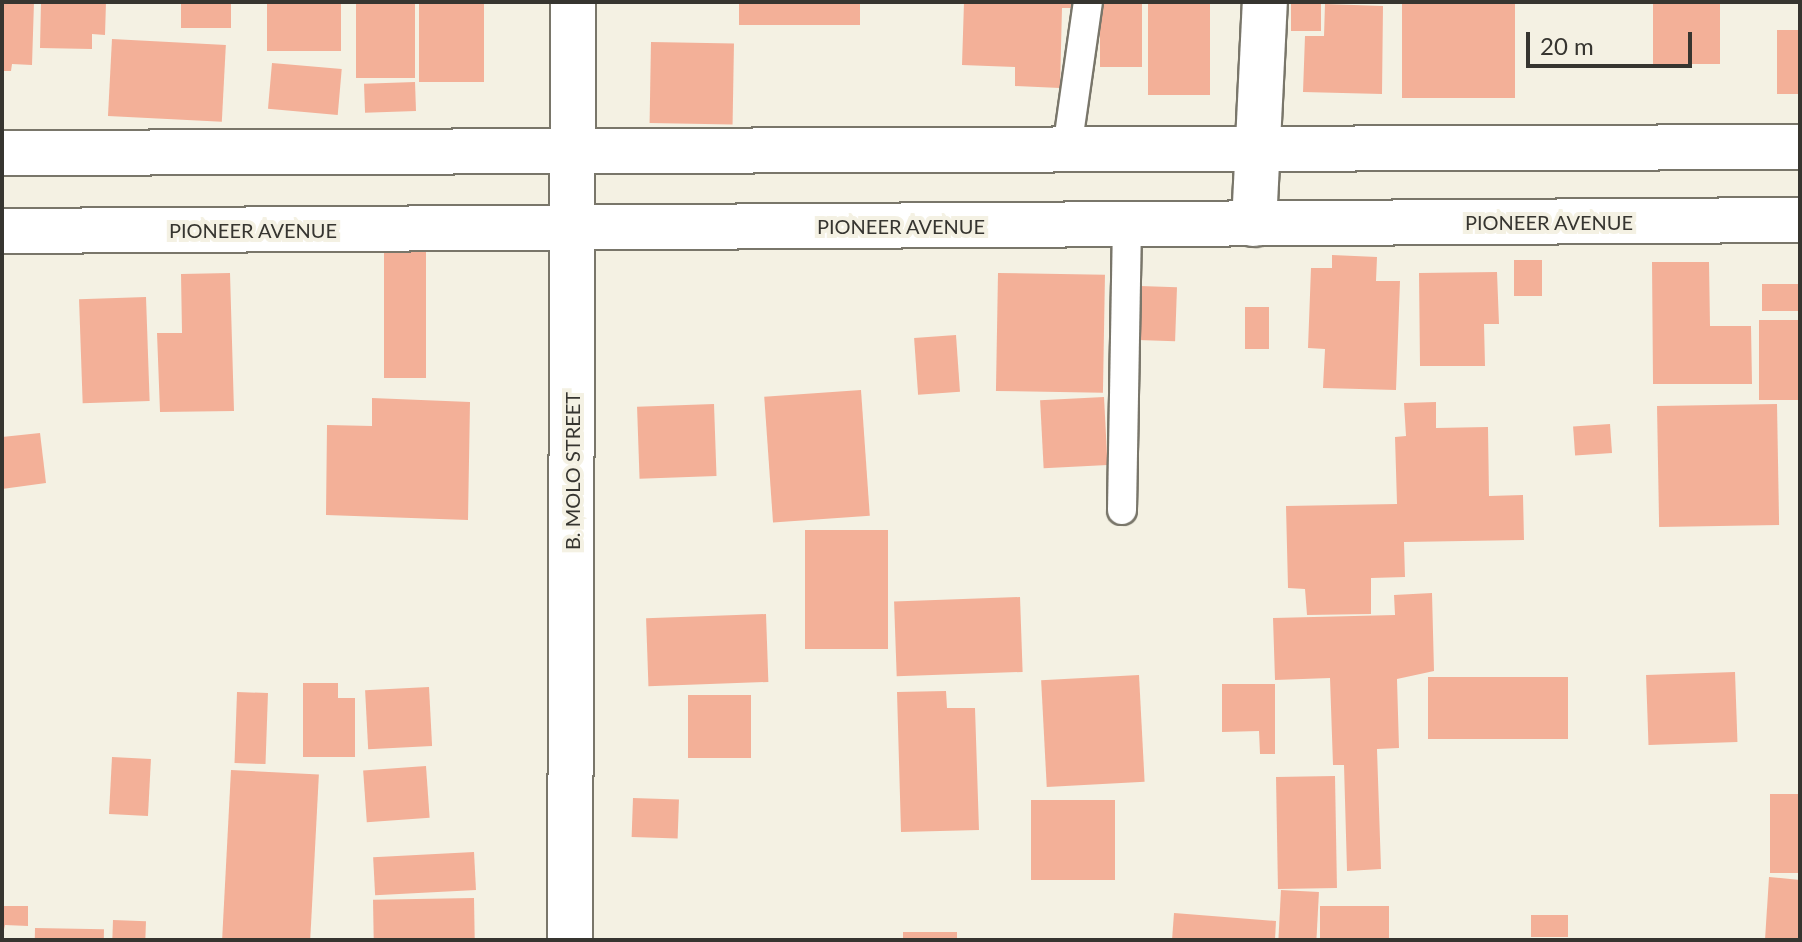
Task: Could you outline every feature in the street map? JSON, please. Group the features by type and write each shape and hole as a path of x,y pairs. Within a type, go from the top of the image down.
{"street":[{"name":"B. MOLO STREET","path":"570,940 573,2"},
{"path":"1254,224 1253,149 1265,2"},
{"path":"2,153 1800,147"},
{"name":"PIONEER AVENUE","path":"2,231 1800,220"}],"lane":[{"path":"1067,149 1088,2"},
{"path":"1122,510 1127,225"}],"building":[{"path":"2,2 34,2 32,65 12,64 11,71 2,71"},
{"path":"41,2 106,2 105,35 92,34 92,49 40,48"},
{"path":"181,2 231,2 231,28 181,28"},
{"path":"267,2 341,2 341,51 267,51"},
{"path":"356,2 415,2 415,78 356,78"},
{"path":"419,2 484,2 484,82 419,82"},
{"path":"739,2 860,2 860,25 739,25"},
{"path":"964,2 1078,2 1078,8 1062,8 1060,88 1015,86 1015,67 962,65"},
{"path":"1100,2 1142,2 1142,67 1100,67"},
{"path":"1148,2 1210,2 1210,95 1148,95"},
{"path":"1291,2 1321,2 1321,31 1291,31"},
{"path":"1402,2 1515,2 1515,98 1402,98"},
{"path":"1653,2 1720,2 1720,64 1653,64"},
{"path":"1325,4 1383,6 1382,94 1303,92 1305,36 1324,36"},
{"path":"1777,30 1800,30 1800,94 1777,94"},
{"path":"112,39 226,45 222,122 108,116"},
{"path":"651,42 734,43 733,124 650,123"},
{"path":"272,63 342,69 338,115 268,109"},
{"path":"415,82 416,111 365,113 364,84"},
{"path":"384,250 426,250 426,378 384,378"},
{"path":"1332,255 1377,257 1376,281 1400,281 1396,390 1323,388 1325,349 1308,348 1311,268 1332,268"},
{"path":"1514,260 1542,260 1542,296 1514,296"},
{"path":"1652,262 1709,262 1710,326 1751,326 1752,384 1653,384"},
{"path":"1497,272 1499,324 1484,324 1485,366 1420,366 1419,273"},
{"path":"230,273 234,411 160,412 157,333 182,333 181,274"},
{"path":"998,273 1105,275 1103,393 996,391"},
{"path":"1762,284 1800,284 1800,311 1762,311"},
{"path":"1140,286 1177,287 1175,341 1138,340"},
{"path":"146,297 150,401 83,403 79,299"},
{"path":"1245,307 1269,307 1269,349 1245,349"},
{"path":"1759,320 1800,320 1800,400 1759,400"},
{"path":"956,335 960,392 918,395 914,338"},
{"path":"861,390 870,516 773,522 764,397"},
{"path":"1104,397 1108,465 1044,468 1040,400"},
{"path":"372,398 470,402 468,520 326,515 327,425 372,426"},
{"path":"1436,402 1436,428 1488,427 1489,496 1523,495 1524,540 1404,542 1405,577 1371,578 1371,614 1307,615 1305,589 1288,588 1286,506 1397,504 1395,437 1406,436 1404,403"},
{"path":"714,404 717,476 640,479 637,407"},
{"path":"1777,404 1779,525 1659,527 1657,406"},
{"path":"1610,424 1612,453 1575,456 1573,427"},
{"path":"40,433 46,483 2,489 2,437"},
{"path":"805,530 888,530 888,649 805,649"},
{"path":"1432,593 1434,671 1397,679 1399,748 1377,749 1381,869 1347,871 1344,765 1333,765 1330,678 1275,680 1273,618 1395,615 1394,595"},
{"path":"1020,597 1023,672 897,676 894,601"},
{"path":"766,614 768,682 648,686 646,618"},
{"path":"1735,672 1737,742 1648,745 1646,675"},
{"path":"1139,675 1145,782 1047,787 1041,680"},
{"path":"1428,677 1568,677 1568,739 1428,739"},
{"path":"303,683 338,683 338,698 355,698 355,757 303,757"},
{"path":"1222,684 1275,684 1275,754 1260,754 1259,731 1222,732"},
{"path":"429,687 432,746 368,749 365,690"},
{"path":"946,691 947,708 975,708 979,830 901,832 897,692"},
{"path":"237,692 268,693 266,764 235,763"},
{"path":"688,695 751,695 751,758 688,758"},
{"path":"112,757 151,759 148,816 109,814"},
{"path":"426,766 430,818 367,822 363,770"},
{"path":"231,770 319,775 310,940 222,940"},
{"path":"1335,776 1337,888 1278,889 1276,777"},
{"path":"1770,794 1800,794 1800,873 1770,873"},
{"path":"633,798 679,800 678,839 632,837"},
{"path":"1031,800 1115,800 1115,880 1031,880"},
{"path":"474,852 476,890 375,895 373,857"},
{"path":"1769,877 1800,880 1800,940 1765,940"},
{"path":"1281,890 1319,892 1316,940 1278,940"},
{"path":"474,898 475,940 374,940 373,900"},
{"path":"2,906 28,906 28,926 5,925 2,938"},
{"path":"1320,906 1389,906 1389,940 1320,940"},
{"path":"1174,913 1276,921 1275,940 1172,940"},
{"path":"1531,915 1568,915 1568,937 1531,937"},
{"path":"113,920 146,921 145,940 112,940"},
{"path":"35,928 104,929 104,940 35,940"},
{"path":"903,932 957,932 957,940 903,940"}]}
